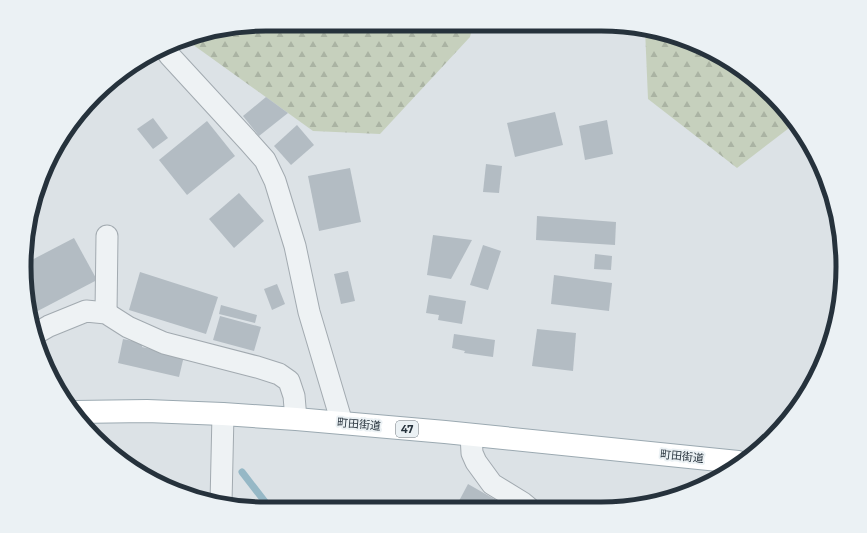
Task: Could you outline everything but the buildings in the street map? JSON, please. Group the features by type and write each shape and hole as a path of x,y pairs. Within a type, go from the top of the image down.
{"main road":[{"name":"町田街道","path":"82,412 223,414 296,419 732,461"}],"street":[{"path":"167,53 249,142 264,160 275,181 295,246 309,312 342,423"},
{"path":"106,313 107,236"},
{"path":"40,331 86,311 106,313 128,327 164,343 279,374 289,381 294,396 296,419"},
{"path":"221,497 223,414"},
{"path":"470,435 472,453 476,462 492,484 521,502"}],"green space":[{"path":"266,31 472,31 470,37 380,134 313,131 191,43 236,33"},
{"path":"645,36 676,43 691,49 705,55 731,71 756,89 778,111 790,127 737,168 648,99"}],"waterway":[{"path":"242,472 265,502"}]}
